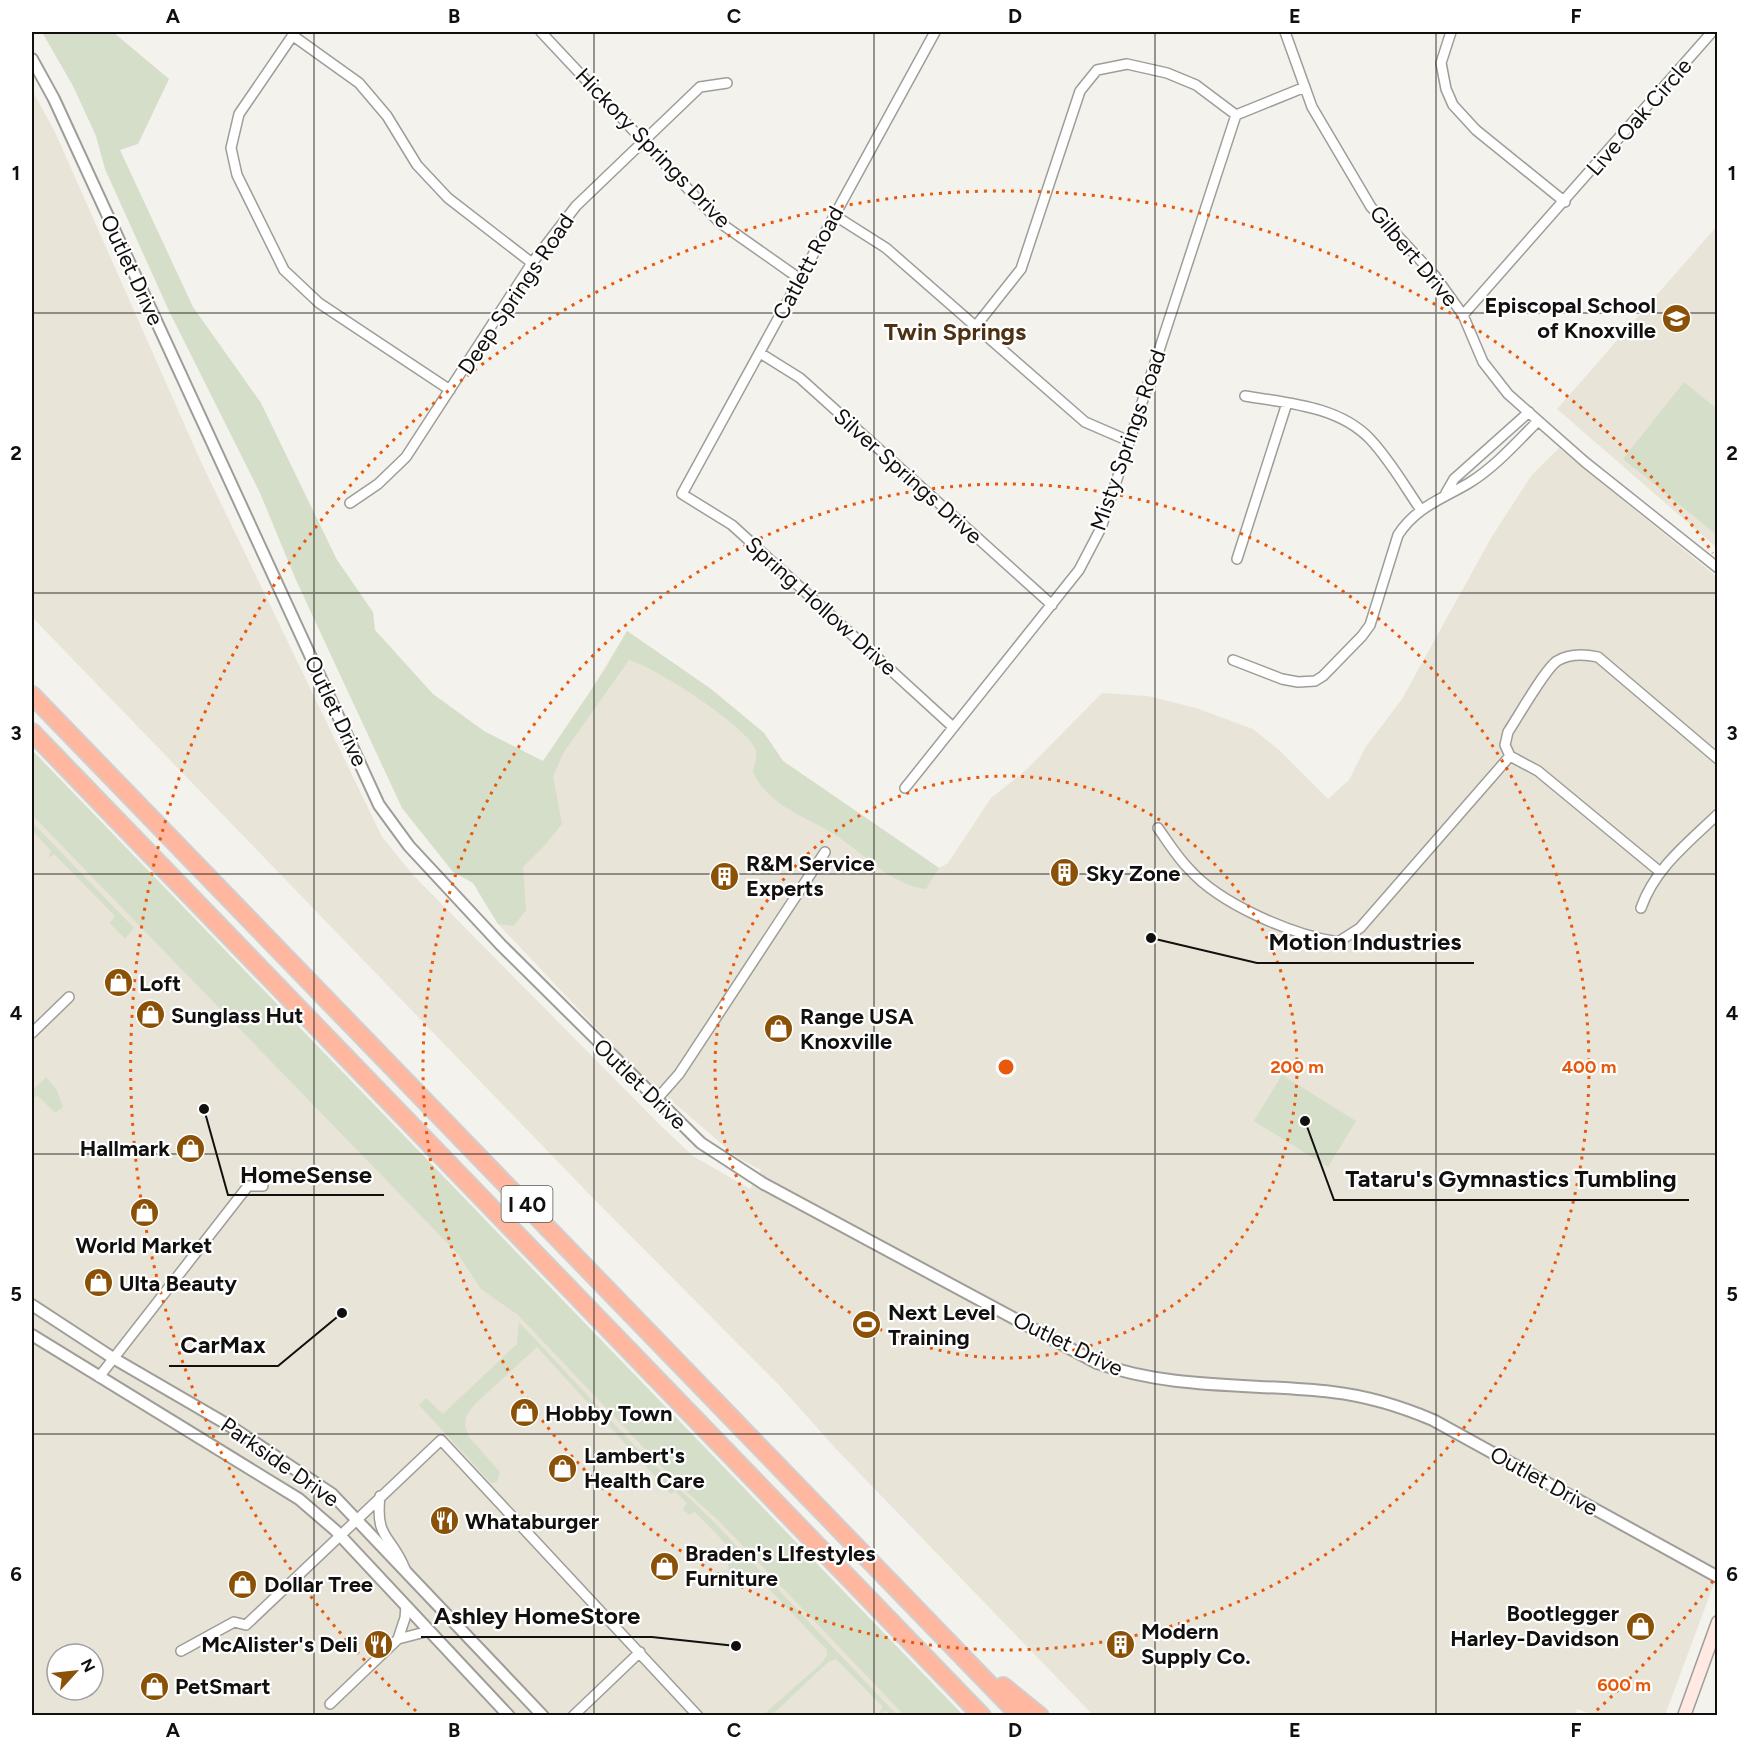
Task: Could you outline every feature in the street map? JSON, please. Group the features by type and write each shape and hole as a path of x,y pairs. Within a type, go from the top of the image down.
{"highway":[{"name":"I 40","path":"32,695 1020,1716"},
{"name":"I 40","path":"32,732 982,1716"},
{"path":"959,1652 1040,1716"}],"main road":[{"path":"1684,1716 1718,1622"}],"street":[{"name":"Hickory Springs Drive","path":"541,32 719,222 800,279"},
{"name":"Catlett Road","path":"682,494 935,32"},
{"name":"Gilbert Drive","path":"1285,32 1312,107 1371,207 1435,276 1463,315 1483,362 1508,394 1585,462 1718,568"},
{"path":"1451,32 1440,63 1453,105 1476,130 1565,202"},
{"name":"Live Oak Circle","path":"1463,315 1565,202 1712,32"},
{"path":"450,390 319,303 284,270 237,175 231,148 239,114 293,33 359,83 387,117 417,165 448,198 532,263"},
{"name":"Outlet Drive","path":"32,59 54,99 379,805 409,846 501,945 701,1143 748,1175 1097,1363 1129,1374 1176,1381 1332,1392 1401,1407 1433,1420 1718,1577"},
{"path":"975,327 1021,269 1080,91 1097,70 1127,64 1167,73 1196,85 1236,114 1305,87"},
{"name":"Deep Springs Road","path":"350,503 378,484 406,457 532,263 576,206 700,87 727,83"},
{"name":"Misty Springs Road","path":"905,788 1079,570 1101,528 1236,114"},
{"path":"834,215 886,248 1085,422 1129,441"},
{"name":"Silver Springs Drive","path":"760,353 800,378 1052,605"},
{"path":"1245,396 1314,407 1364,433 1422,510"},
{"path":"1237,559 1287,403"},
{"path":"1446,493 1454,479 1529,412"},
{"path":"1233,660 1298,682 1315,681 1323,676 1370,625 1398,535 1408,521 1446,493 1468,483 1494,463 1538,421"},
{"name":"Spring Hollow Drive","path":"682,494 732,525 953,727"},
{"path":"1659,871 1538,771 1510,756 1505,745 1508,732 1555,663 1568,656 1583,654 1598,657 1718,759"},
{"path":"1158,828 1189,870 1220,897 1282,925 1322,940 1338,942 1360,928 1510,756"},
{"path":"1641,908 1648,886 1659,871 1718,814"},
{"path":"657,1100 679,1074 825,852"},
{"path":"32,1033 69,997"},
{"path":"99,1377 248,1186 263,1186"},
{"name":"Parkside Drive","path":"32,1305 113,1358 230,1426 332,1494 543,1716"},
{"name":"Parkside Drive","path":"32,1335 299,1499 339,1534 508,1716"},
{"path":"181,1651 234,1622 246,1625 339,1534 441,1440 698,1716"},
{"path":"380,1496 378,1513 382,1533 398,1550 405,1569"},
{"path":"398,1640 404,1623 406,1606"},
{"path":"330,1704 398,1640 429,1631"},
{"path":"573,1716 580,1712 639,1652"}],"shaded area":[{"path":"32,90 55,132 201,462 382,837 414,876 660,1125 693,1156 750,1189 761,1170 738,1158 637,1071 498,924 473,883 627,631 711,689 764,733 783,761 939,868 948,863 991,798 1026,770 1102,693 1148,696 1196,708 1253,729 1279,750 1328,799 1349,780 1365,748 1402,699 1491,538 1531,476 1559,448 1717,577 1718,1573 1665,1715 1594,1715 1577,1709 1575,1716 1093,1715 837,1450 779,1385 590,1195 32,617"},
{"name":"Episcopal School of Knoxville","path":"1717,226 1717,548 1557,409"},
{"path":"32,804 912,1715 32,1715"}],"green space":[{"path":"42,32 113,32 169,79 138,144 120,150 193,307 261,403 337,560 373,612 375,630 433,694 484,731 543,761 606,668 627,631 711,689 764,733 783,761 939,868 926,889 900,881 888,874 843,840 778,802 758,782 753,771 756,760 755,748 734,725 717,711 658,673 629,660 564,752 553,776 562,824 523,867 526,910 514,926 498,924 473,883 453,872 402,808 296,580 260,493 169,311 105,169 96,136 73,86"},
{"path":"1684,382 1717,409 1717,535 1623,459"},
{"path":"32,750 963,1715 904,1715 718,1520 680,1486 518,1315 481,1289 458,1254 32,815"},
{"path":"32,822 134,928 125,939 110,923 115,916 54,854 48,858 51,851 32,830"},
{"path":"1282,1075 1356,1121 1328,1167 1254,1121"},
{"path":"46,1077 57,1090 63,1107 55,1113 37,1095 32,1099 32,1091"},
{"path":"519,1322 633,1444 715,1523 897,1715 891,1715 886,1711 878,1714 883,1707 836,1659 827,1663 772,1715 763,1715 822,1663 827,1650 753,1572 757,1578 755,1580 749,1579 750,1572 742,1571 739,1577 729,1578 728,1561 724,1551 728,1546 695,1512 689,1515 683,1509 687,1503 675,1491 671,1494 537,1347 475,1404 466,1416 465,1426 469,1437 500,1472 497,1482 491,1483 419,1405 426,1398 443,1414 517,1344"}],"place":[{"name":"Episcopal School of Knoxville","path":"1677,318"},
{"name":"Sky Zone","path":"1065,873"},
{"name":"R&M Service Experts","path":"725,876"},
{"name":"Motion Industries","path":"1151,938"},
{"name":"Loft","path":"118,983"},
{"name":"Sunglass Hut","path":"150,1015"},
{"name":"Range USA Knoxville","path":"779,1029"},
{"name":"HomeSense","path":"204,1109"},
{"name":"Tataru's Gymnastics Tumbling","path":"1305,1121"},
{"name":"Hallmark","path":"191,1148"},
{"name":"World Market","path":"144,1213"},
{"name":"Ulta Beauty","path":"98,1283"},
{"name":"CarMax","path":"342,1313"},
{"name":"Next Level Training","path":"867,1325"},
{"name":"Hobby Town","path":"524,1413"},
{"name":"Lambert's Health Care","path":"563,1468"},
{"name":"Whataburger","path":"444,1521"},
{"name":"Braden's LIfestyles Furniture","path":"664,1566"},
{"name":"Dollar Tree","path":"243,1584"},
{"name":"Bootlegger Harley-Davidson","path":"1640,1626"},
{"name":"McAlister's Deli","path":"379,1644"},
{"name":"Modern Supply Co.","path":"1120,1644"},
{"name":"Ashley HomeStore","path":"736,1646"},
{"name":"PetSmart","path":"154,1686"}],"district":[{"name":"Twin Springs","path":"955,331"}]}
